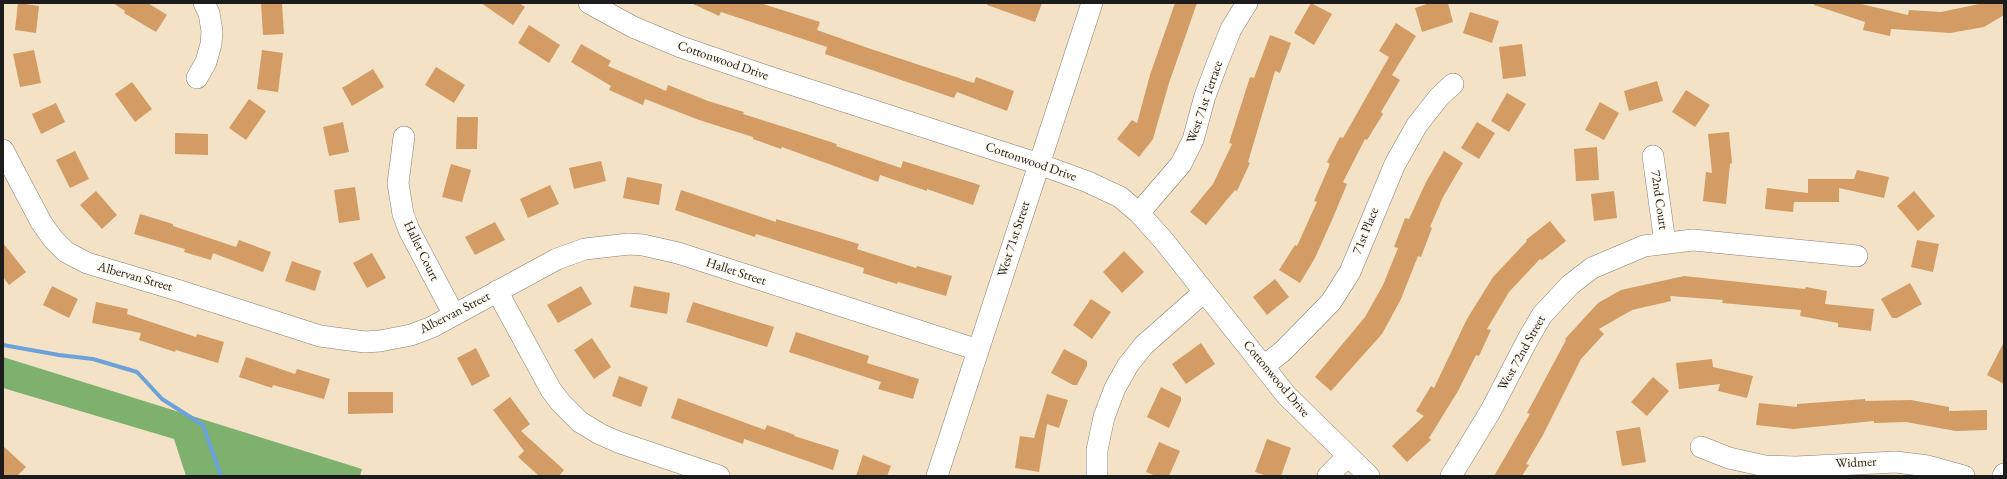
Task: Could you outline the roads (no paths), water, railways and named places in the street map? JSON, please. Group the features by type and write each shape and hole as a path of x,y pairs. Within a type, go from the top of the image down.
{"street":[{"path":"197,78 206,62 211,44 212,31 209,13 204,3"},
{"name":"Cottonwood Drive","path":"590,3 633,27 681,47 1039,164 1088,182 1120,197 1139,213 1164,241 1287,396 1369,476"},
{"name":"West 71st Street","path":"937,476 1092,3"},
{"name":"West 71st Terrace","path":"1139,213 1160,191 1184,158 1193,140 1205,96 1231,29 1247,3"},
{"name":"71st Place","path":"1264,366 1283,351 1331,302 1350,272 1395,164 1417,125 1439,98 1453,84"},
{"name":"Hallet Court","path":"404,137 398,183 403,214 412,236 454,315"},
{"name":"Albervan Street","path":"3,150 41,222 53,239 66,252 87,264 176,290 320,336 350,341 380,342 411,335 432,327 497,291 551,390 561,403 580,422 600,434 618,442 719,476"},
{"name":"72nd Court","path":"1653,156 1665,243"},
{"name":"West 72nd Street","path":"1451,476 1490,412 1542,315 1570,285 1592,268 1644,246 1692,240 1857,256"},
{"name":"Hallet Street","path":"497,291 557,259 585,249 614,244 643,245 678,253 978,350"},
{"path":"1097,474 1097,450 1104,417 1115,388 1128,365 1144,345 1204,292"},
{"name":"Widmer","path":"1701,447 1729,458 1765,466 1796,467 1896,462 1928,466 1964,476"},
{"path":"1328,476 1348,456"}],"waterway":[{"path":"3,345 59,355 93,359 137,372 162,399 203,425 221,476"}]}
